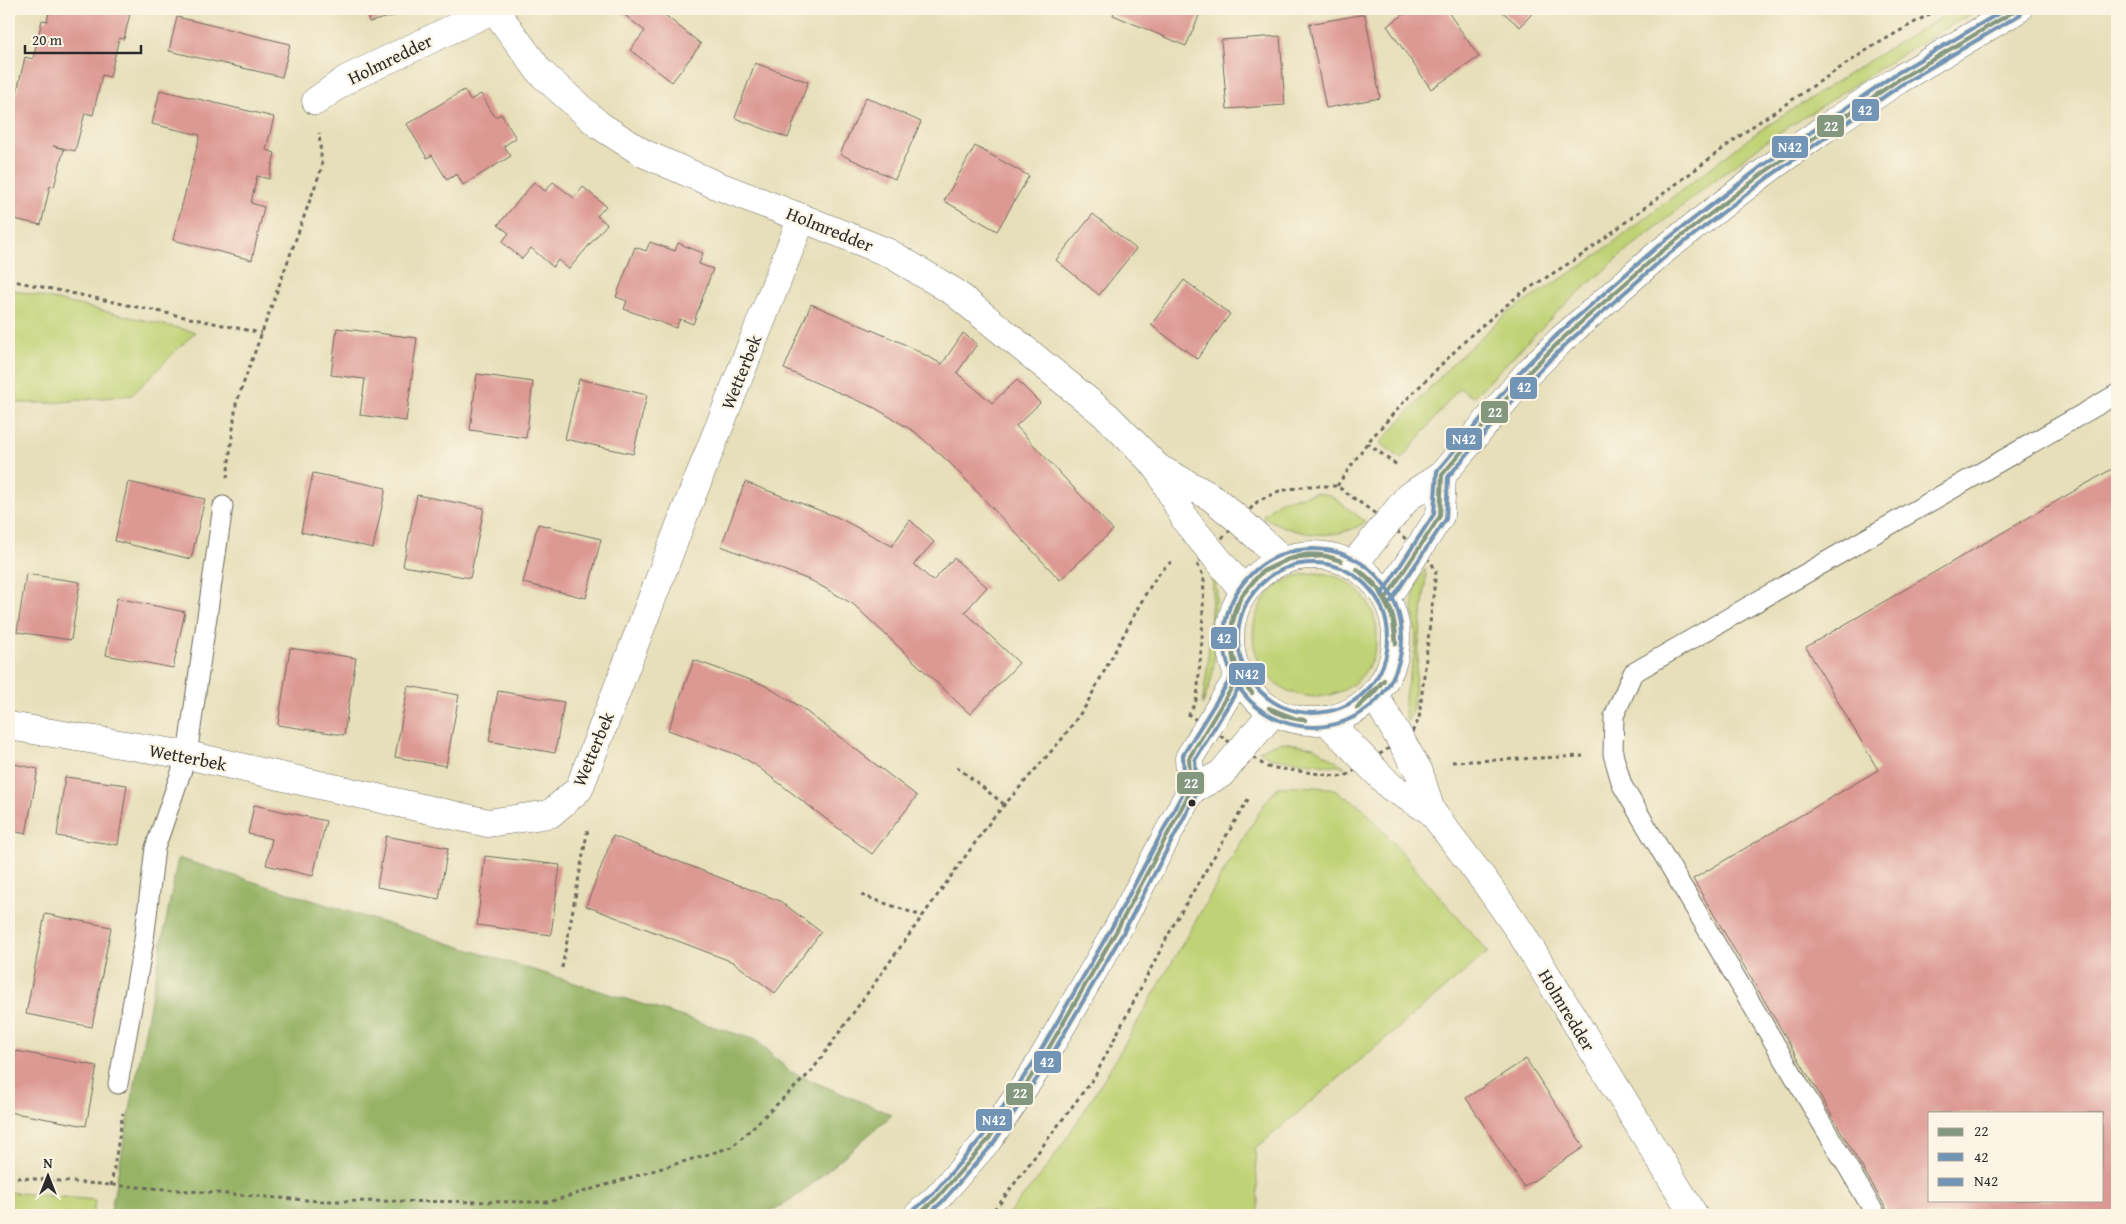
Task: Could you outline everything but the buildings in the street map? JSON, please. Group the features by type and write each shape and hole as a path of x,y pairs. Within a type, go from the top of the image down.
{"street":[{"name":"Holmredder","path":"316,101 347,79 494,9"},
{"name":"Holmredder","path":"498,9 502,20 540,72 599,125 643,153 716,186 889,253 954,292 1108,417 1158,468 1186,521 1244,591"},
{"path":"1353,565 1408,497 1442,475 1527,374 1568,333 1661,252 1824,129 1898,80 2018,9"},
{"name":"Wetterbek","path":"9,726 187,755 488,823 550,814 579,788 682,520 802,218"},
{"name":"Holmredder","path":"1158,468 1212,497 1283,560"},
{"path":"1386,598 1440,516 1442,475"},
{"path":"1311,555 1340,559 1353,565 1372,579 1386,598 1394,622 1396,648 1392,665 1384,680 1374,694 1352,711 1326,720 1308,721 1291,718 1274,711 1254,696 1239,676 1230,647 1230,633 1235,611 1244,591 1261,573 1283,560 1311,555"},
{"path":"918,1215 937,1198 988,1140 1039,1065 1117,930 1191,790 1189,758 1239,676"},
{"name":"Holmredder","path":"1374,694 1419,772 1430,811"},
{"path":"1191,790 1221,774 1274,711"},
{"name":"Holmredder","path":"1326,720 1391,787 1430,811 1486,883 1520,934 1694,1215"}],"lane":[{"path":"1876,1215 1622,785 1613,754 1614,716 1633,672 2117,394"},
{"path":"118,1084 144,940 155,848 187,755 224,506"}],"path":[{"path":"1337,486 1367,442 1403,403 1472,334 1520,294 1582,255 1753,126 1870,48 1938,9"},
{"path":"224,506 236,404 322,167 316,101"},
{"path":"9,280 261,333"},
{"path":"9,1177 319,1201 549,1202 732,1147 811,1072 992,819 1062,739 1085,707 1156,576 1168,564 1180,558"},
{"path":"1193,560 1197,564"},
{"path":"1411,734 1418,741"},
{"path":"1447,762 1613,754"},
{"path":"957,767 1005,805"},
{"path":"1262,775 1267,767"},
{"path":"988,1215 1000,1204 1095,1076 1175,922 1252,792"},
{"path":"562,968 588,827"},
{"path":"861,896 922,916"},
{"path":"111,1186 125,1101 118,1084"}],"green space":[{"path":"1956,9 1979,9 1894,59 1764,143 1711,183 1619,257 1559,310 1473,397 1459,388 1402,459 1380,443 1451,365 1506,314 1589,261 1756,133 1886,50"},
{"path":"9,289 195,332 132,395 51,403 9,403"},
{"path":"1315,493 1330,495 1366,522 1354,529 1341,533 1314,534 1287,528 1262,516 1280,501"},
{"path":"1209,568 1213,569 1217,585 1213,630 1214,663 1211,681 1202,705 1207,671 1213,585"},
{"path":"1425,569 1426,576 1412,713 1407,722 1405,711 1406,691 1416,641 1413,600 1417,584"},
{"path":"1315,573 1339,578 1359,591 1372,611 1377,635 1372,659 1359,679 1339,692 1315,697 1291,692 1271,679 1258,659 1253,635 1258,611 1271,591 1291,578"},
{"path":"1283,742 1314,747 1345,767 1271,758 1259,751"},
{"path":"1278,787 1331,788 1362,807 1488,952 1255,1149 1259,1215 1007,1215 1048,1166 1081,1115 1135,1027 1266,801"},
{"path":"178,858 756,1040 789,1071 892,1115 800,1194 765,1215 110,1215"},
{"path":"9,1192 95,1200 93,1215 9,1215"}],"transit line":[{"name":"N42","path":"1381,595 1434,514 1437,471 1522,370 1558,334 1657,247 1762,166 1894,75 2006,9"},
{"name":"22","path":"1386,598 1440,516 1442,475 1527,374 1562,339 1661,252 1766,171 1898,80 2018,9"},
{"name":"42","path":"1391,601 1446,519 1448,477 1532,378 1566,344 1665,257 1770,176 1901,85 2021,14"},
{"name":"42","path":"1304,549 1322,549 1347,556 1362,564 1376,575 1387,589 1395,604 1402,629 1402,638 1402,647 1395,672 1387,687 1376,701 1362,712 1339,723 1322,727 1304,727 1287,723 1271,716 1257,707 1244,694 1228,664 1224,647 1224,629 1228,612 1235,596 1244,582 1257,569 1287,553 1304,549"},
{"name":"22","path":"1260,574 1292,558 1310,554 1341,561"},
{"name":"22","path":"1260,574 1288,559 1325,556 1341,561"},
{"name":"N42","path":"1313,563 1328,564 1342,568 1355,575 1366,585 1376,596 1383,609 1387,623 1388,638 1387,653 1383,667 1376,680 1366,691 1355,701 1342,708 1328,712 1313,713 1298,712 1284,708 1271,701 1260,691 1250,680 1243,667 1239,653 1238,638 1239,623 1243,609 1250,596 1260,585 1271,575 1284,568 1298,564 1313,563"},
{"name":"22","path":"1357,569 1375,584 1387,601 1394,621 1396,644"},
{"name":"22","path":"1357,569 1378,589 1392,616 1396,644"},
{"name":"22","path":"1232,625 1237,605 1258,576"},
{"name":"22","path":"1232,625 1240,598 1258,576"},
{"name":"22","path":"1232,649 1238,672 1252,693"},
{"name":"22","path":"1232,649 1238,673 1252,693"},
{"name":"N42","path":"914,1210 933,1194 983,1136 1034,1062 1112,927 1185,789 1183,755 1234,673"},
{"name":"22","path":"918,1215 937,1198 988,1140 1039,1065 1117,930 1191,790 1189,758 1239,676"},
{"name":"42","path":"927,1215 942,1202 993,1144 1044,1068 1123,933 1197,793 1195,760 1244,679"},
{"name":"22","path":"1357,708 1384,680"},
{"name":"22","path":"1357,708 1373,694 1384,680"},
{"name":"22","path":"1269,708 1297,719 1305,720"},
{"name":"22","path":"1269,708 1286,717 1305,720"}]}
